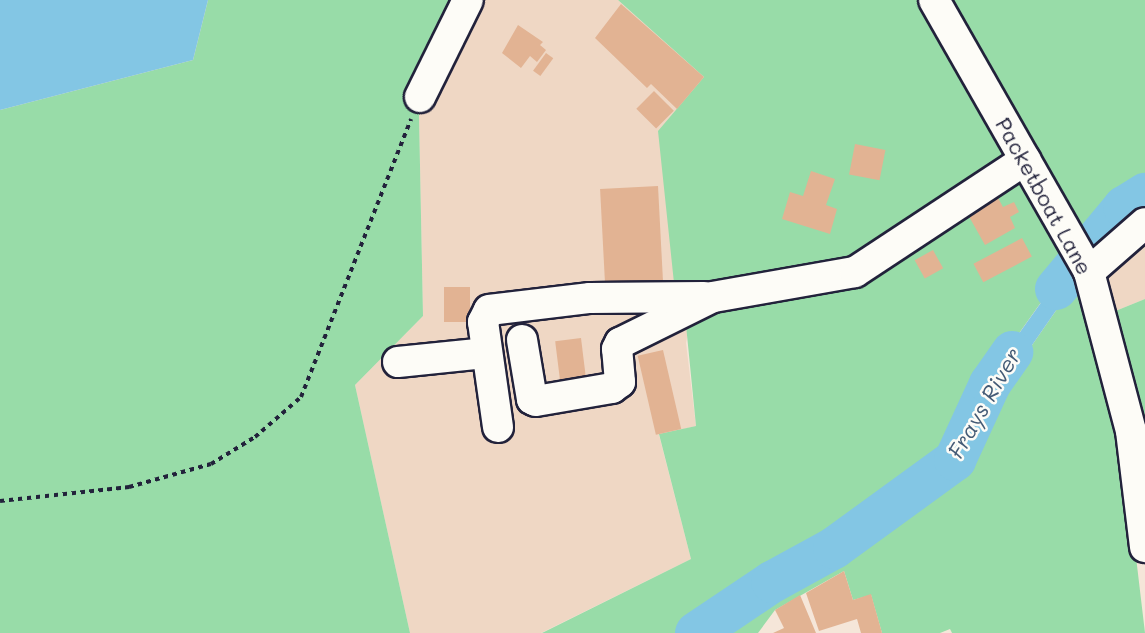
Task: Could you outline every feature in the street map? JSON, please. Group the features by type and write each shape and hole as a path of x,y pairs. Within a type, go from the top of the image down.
{"street":[{"path":"420,97 468,0"},
{"name":"Packetboat Lane","path":"934,0 1083,260 1131,430 1145,547"},
{"path":"498,427 485,353 483,322 489,310 590,298 713,297 855,272 1025,160"},
{"path":"1083,260 1145,223"},
{"path":"522,340 532,399 536,401 612,388 620,382 616,349 620,343 713,297"},
{"path":"398,362 485,353"}],"path":[{"path":"0,501 129,487 211,464 255,437 301,397 420,97"}],"shaded area":[{"path":"475,0 618,0 704,77 692,312 686,343 696,426 659,435 691,559 541,633 410,633 355,385 423,316 419,115"},
{"path":"1145,204 1145,299 1108,314 1090,259 1133,211"}],"green space":[{"path":"208,0 475,0 419,115 423,316 355,385 410,633 0,633 0,110 193,60"},
{"path":"618,0 927,0 1076,253 983,384 982,401 977,397 980,400 956,452 833,541 765,581 688,633 542,633 691,559 659,434 696,426 686,325 710,290 674,283 658,131 704,77"},
{"path":"944,0 1145,0 1145,188 1114,208 1083,244"},
{"path":"1073,286 1083,286 1121,430 1145,633 952,633 950,629 940,633 882,633 871,595 853,600 844,571 775,610 758,633 712,633 842,555 959,475 954,465 984,401 1012,374"},
{"path":"1145,299 1145,498 1108,314"}],"water":[{"path":"0,0 208,0 193,60 0,110"},
{"path":"1072,259 1083,286 1073,286 1012,374 982,401 983,384"}],"building":[{"path":"621,4 704,77 677,109 651,84 647,88 595,38"},
{"path":"518,25 543,42 540,45 546,50 537,62 530,56 521,68 502,53"},
{"path":"546,53 553,58 540,76 533,71"},
{"path":"654,91 674,111 656,128 636,109"},
{"path":"855,144 885,150 880,180 849,174"},
{"path":"811,171 835,179 826,205 837,209 830,234 782,219 790,192 803,196"},
{"path":"658,186 663,287 605,290 600,189"},
{"path":"997,196 1003,207 1014,202 1019,212 1010,217 1015,228 985,245 967,213"},
{"path":"1022,238 1032,257 983,282 973,264"},
{"path":"933,250 943,268 925,279 915,260"},
{"path":"444,287 470,287 470,322 444,322"},
{"path":"581,338 586,380 560,383 555,341"},
{"path":"663,350 681,429 656,435 638,356"},
{"path":"844,571 853,600 871,594 882,633 861,633 857,619 819,631 806,593"},
{"path":"800,595 816,633 773,633 784,628 775,610"}],"waterway":[{"name":"Frays River","path":"1056,289 1124,207 1145,194"},
{"name":"Frays River","path":"696,633 772,582 834,548 955,460 990,384 1012,352"}]}
